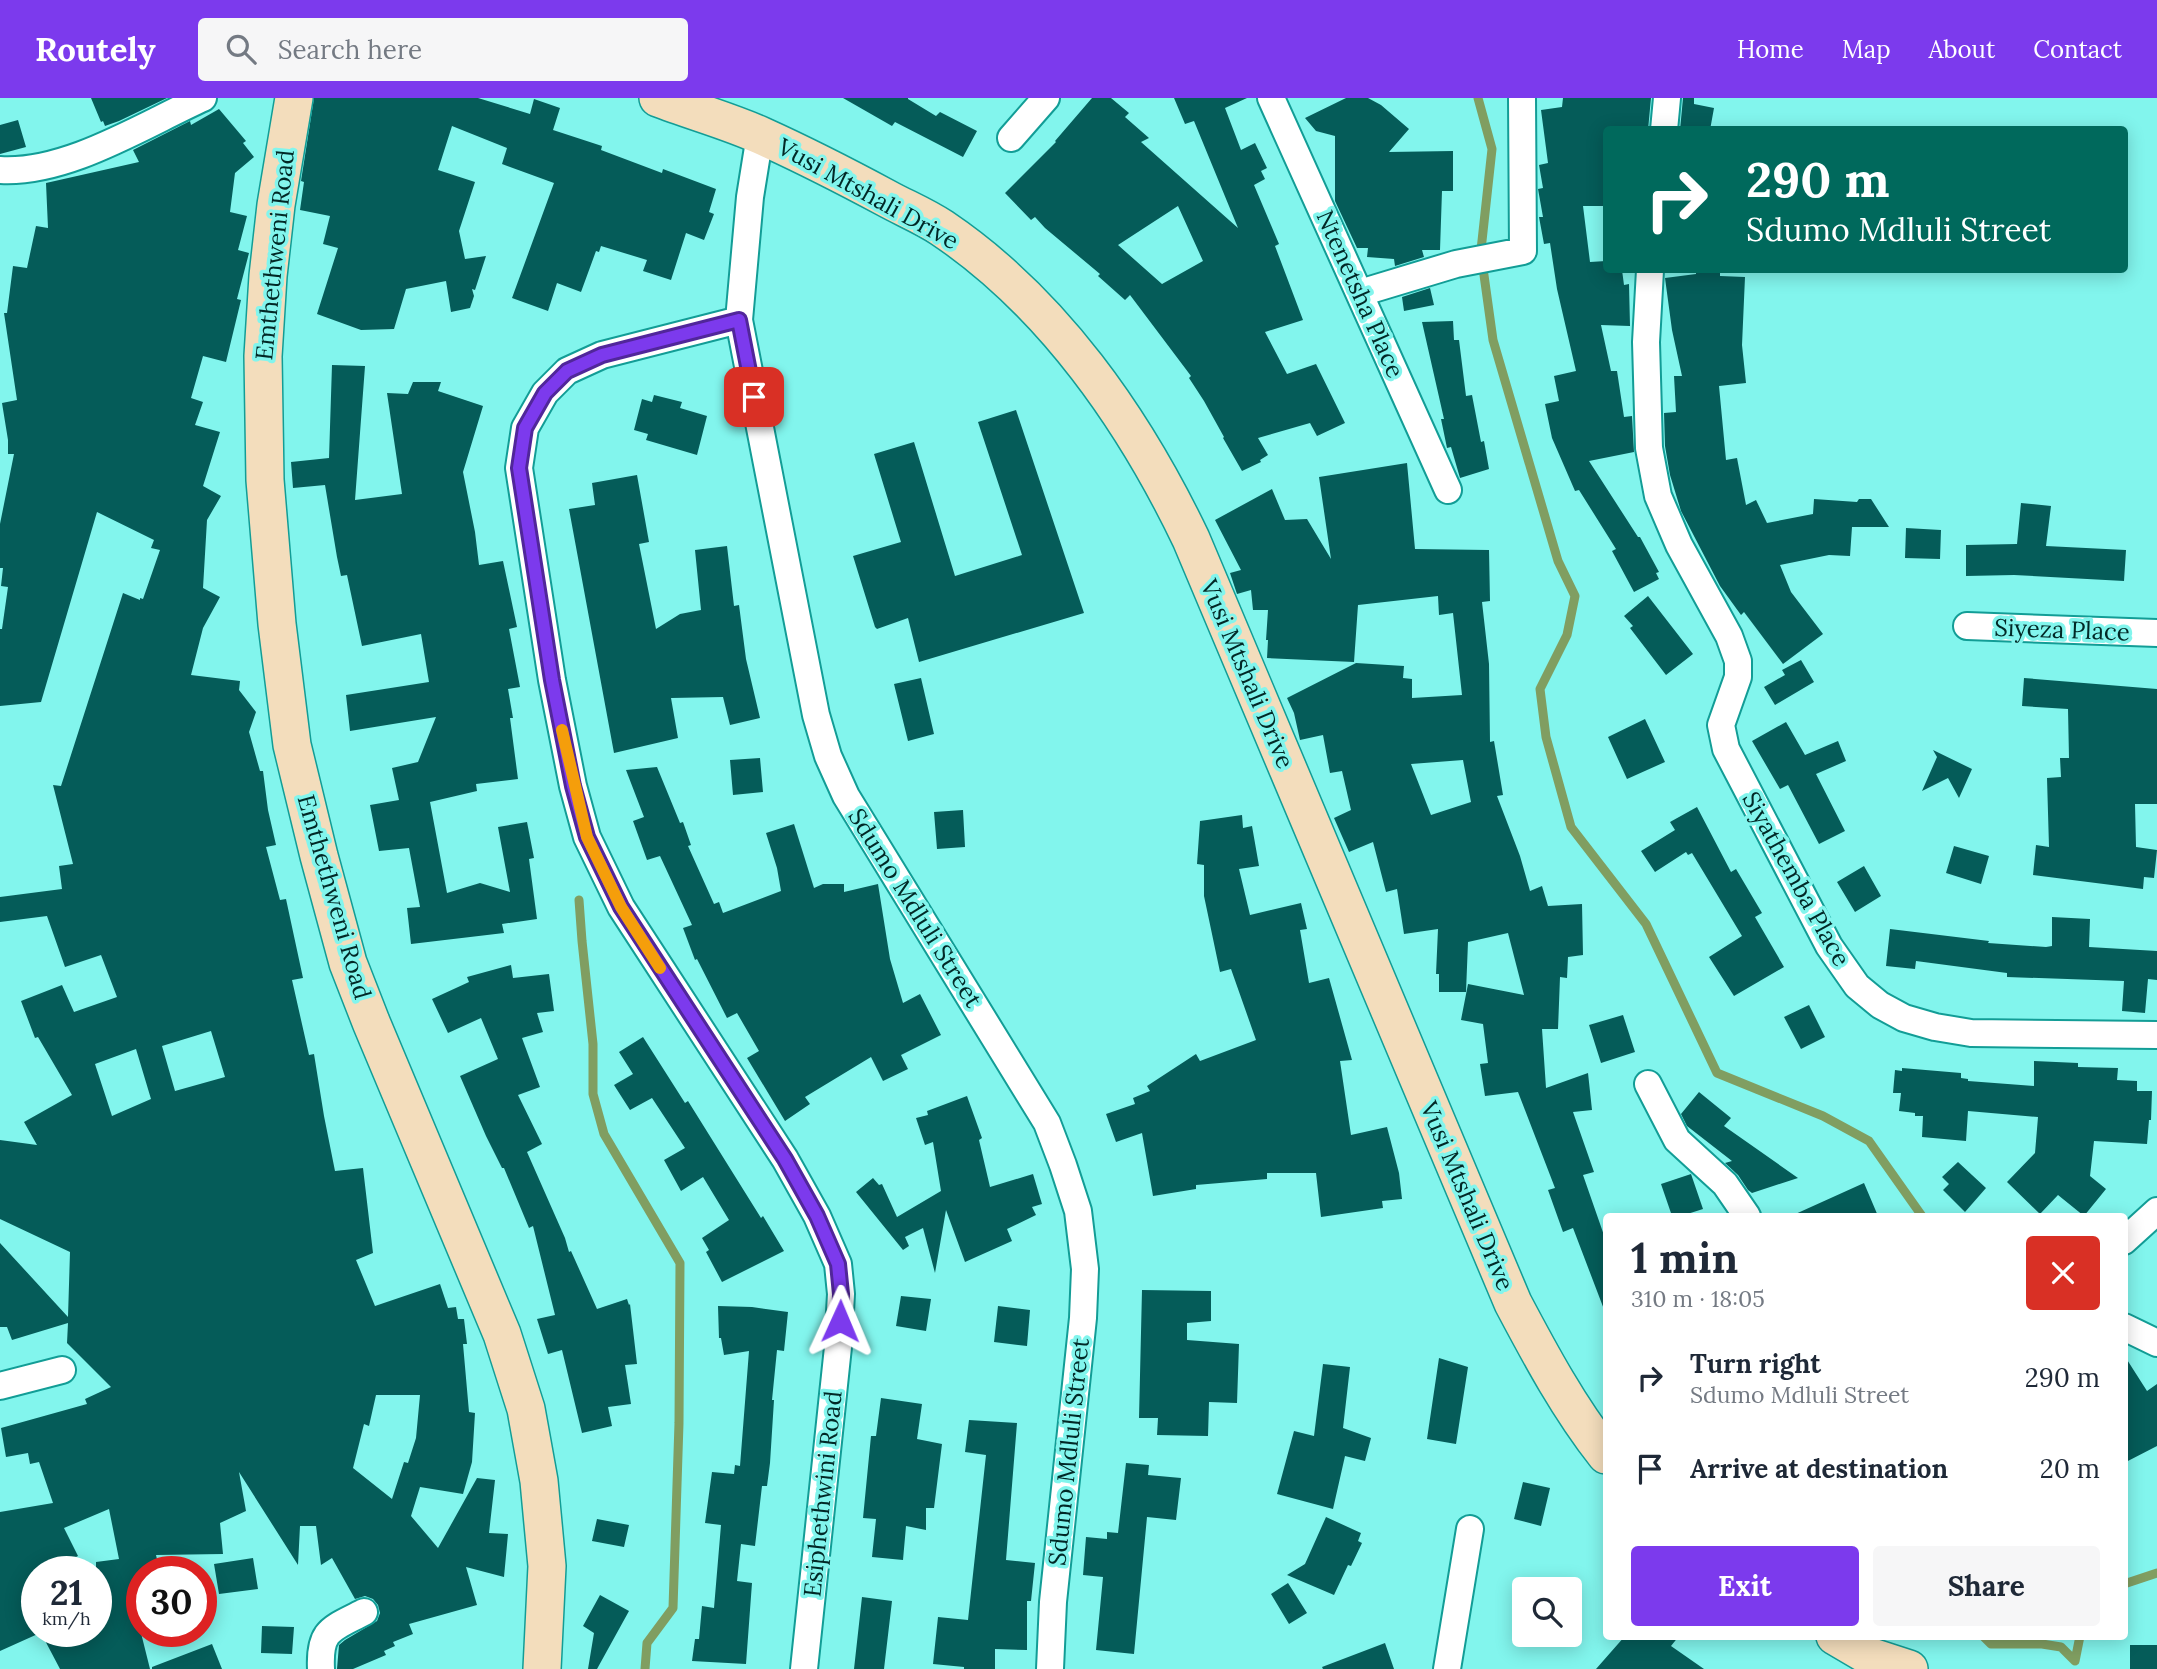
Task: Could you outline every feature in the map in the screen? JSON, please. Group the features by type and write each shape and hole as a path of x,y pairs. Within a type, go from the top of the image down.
{"street":[{"path":"0,170 40,167 94,150 203,98"},
{"name":"Emthethweni Road","path":"294,98 276,205 263,356 265,480 276,624 292,745 348,963 502,1334 526,1409 539,1482 547,1566 542,1669"},
{"name":"Vusi Mtshali Drive","path":"658,98 760,135 852,179 941,227 995,269 1026,298 1062,337 1101,387 1167,489 1191,540 1513,1303 1547,1367 1603,1451"},
{"path":"1011,138 1046,98"},
{"name":"Ntenetsha Place","path":"1271,98 1448,490"},
{"path":"1360,293 1456,264 1523,251 1522,98"},
{"path":"1664,126 1667,98"},
{"name":"Sdumo Mdluli Street","path":"760,135 750,197 739,320 811,691 828,756 846,796 1047,1123 1078,1212 1085,1269 1083,1318 1053,1602 1051,1669"},
{"name":"Siyathemba Place","path":"1650,273 1646,341 1649,449 1658,496 1679,545 1729,636 1738,661 1738,677 1721,725 1726,750 1829,946 1857,986 1880,1005 1904,1018 1970,1033 2157,1035"},
{"name":"Esiphethwini Road","path":"739,320 602,355 567,371 545,393 525,428 519,468 552,680 573,786 587,837 621,907 785,1159 817,1216 838,1264 841,1294 838,1347 804,1669"},
{"name":"Siyeza Place","path":"1967,626 2157,633"},
{"path":"1648,1084 1677,1140 1725,1184 1745,1213"},
{"path":"2128,1237 2157,1210"},
{"path":"2128,1328 2157,1343"},
{"path":"0,1386 62,1370"},
{"path":"1447,1669 1470,1529"},
{"path":"321,1669 321,1643 330,1630 364,1612"},
{"path":"1840,1640 1868,1662 1909,1669"}],"building":[{"path":"91,98 167,98 105,126"},
{"path":"314,98 478,98 530,114 534,99 560,108 553,130 602,146 601,150 662,173 663,169 716,189 709,212 714,214 704,240 686,233 671,280 643,271 647,260 601,246 599,252 596,251 581,292 557,283 548,311 512,298 554,183 502,164 507,148 452,126 438,170 475,182 459,231 465,259 486,256 475,290 472,289 474,296 470,308 451,312 446,281 406,289 394,329 361,330 317,314 338,248 323,244 330,216 300,210 304,182 301,181"},
{"path":"843,98 908,98 936,116 940,112 977,131 963,157 895,122 892,126"},
{"path":"1092,98 1111,98 1129,113 1125,117 1149,138 1141,142 1238,228 1194,121 1185,124 1174,98 1247,98 1225,108 1241,150 1255,143 1267,168 1261,171 1265,179 1254,185 1279,244 1275,246 1303,320 1265,332 1287,374 1316,364 1345,423 1317,436 1310,423 1258,438 1268,455 1260,460 1261,462 1242,471 1189,378 1191,376 1130,295 1125,300 1098,276 1100,274 1035,217 1031,220 1005,193","holes":["1178,206 1203,261 1162,284 1118,245"]},
{"path":"1346,98 1368,98 1381,105 1409,129 1389,152 1453,151 1453,191 1442,191 1440,250 1422,250 1424,257 1395,266 1394,259 1367,257 1368,248 1357,248 1335,201 1335,136 1316,131 1305,118"},
{"path":"1563,98 1651,98 1648,126 1603,126 1603,206 1583,206 1590,262 1603,261 1603,273 1622,273 1624,285 1629,284 1630,326 1601,325 1611,371 1617,371 1624,417 1632,416 1634,452 1589,461 1640,537 1659,572 1656,573 1659,579 1634,592 1612,551 1616,549 1579,490 1575,491 1552,438 1545,404 1559,401 1554,376 1576,371 1557,289 1550,243 1544,244 1539,217 1543,217 1538,189 1543,188 1539,165 1548,163 1541,110 1562,107"},
{"path":"1683,98 1694,98 1694,104 1714,108 1711,126 1680,126"},
{"path":"219,109 246,141 243,143 254,157 235,173 230,212 247,216 238,250 249,253 237,299 241,300 226,362 203,356 191,398 203,402 195,425 220,432 203,486 221,496 207,520 203,588 220,597 203,628 191,675 240,681 239,690 256,712 249,732 260,771 263,771 276,845 266,847 280,900 286,899 303,978 292,980 309,1055 314,1054 335,1171 363,1168 373,1253 356,1260 375,1306 440,1284 448,1308 456,1307 458,1319 464,1319 467,1344 463,1344 469,1412 475,1413 472,1462 463,1494 420,1487 411,1516 438,1548 477,1478 495,1480 489,1533 508,1534 504,1577 466,1567 477,1605 409,1624 413,1634 393,1642 395,1646 384,1651 386,1655 353,1669 337,1669 339,1645 377,1621 380,1613 378,1605 365,1596 355,1599 332,1558 321,1565 316,1526 300,1526 298,1565 239,1472 246,1511 220,1523 223,1554 126,1556 126,1647 144,1647 150,1669 60,1669 48,1647 112,1647 112,1560 119,1559 109,1509 64,1528 78,1556 21,1556 21,1642 0,1651 0,1512 53,1503 39,1462 30,1464 28,1453 6,1457 1,1428 87,1404 85,1399 111,1387 67,1343 68,1323 12,1340 7,1327 0,1327 0,1243 68,1317 70,1252 0,1219 0,1140 37,1145 24,1122 72,1095 38,1037 35,1038 21,1001 62,985 74,1012 117,997 101,955 65,967 47,916 0,922 0,897 62,889 59,866 73,864 53,785 61,786 123,593 143,599 160,550 151,548 154,540 97,512 41,702 0,706 0,629 8,587 1,586 3,568 0,568 0,524 14,454 8,454 2,403 17,400 4,313 7,313 13,266 27,268 36,226 48,228 46,183 139,162 133,150 190,121 191,125","holes":["211,1031 225,1077 175,1091 162,1046","136,1049 151,1099 112,1116 95,1064","376,1395 420,1395 416,1438 408,1463 404,1462 392,1499 353,1468 364,1424 369,1426"]},
{"path":"18,120 26,147 0,154 0,125"},
{"path":"1720,273 1720,276 1745,277 1742,345 1746,383 1719,386 1726,460 1737,458 1746,505 1756,500 1767,523 1813,514 1814,499 1857,502 1859,499 1871,499 1889,527 1852,527 1850,556 1829,555 1780,565 1791,592 1823,634 1783,664 1744,612 1741,615 1720,586 1681,511 1670,475 1665,446 1664,413 1676,412 1674,376 1682,376 1665,278"},
{"path":"1430,288 1434,305 1404,311 1402,297"},
{"path":"1453,321 1454,340 1459,340 1466,396 1472,395 1489,469 1460,478 1451,447 1447,448 1441,419 1444,419 1422,322"},
{"path":"332,365 365,366 355,500 402,494 387,393 408,394 413,382 441,382 438,391 483,406 463,472 479,565 503,561 517,627 509,629 520,687 508,689 518,779 476,784 477,791 430,802 447,893 480,883 510,892 498,827 527,822 534,858 529,859 537,919 502,924 504,933 411,944 407,908 420,907 409,848 379,851 370,805 399,800 392,768 418,762 436,717 350,731 346,695 429,682 421,634 362,646 347,575 341,576 325,485 293,488 291,462 329,458"},
{"path":"654,395 682,402 680,408 707,416 697,455 646,440 648,434 634,430 642,399 652,402"},
{"path":"1016,410 1084,613 919,662 908,618 877,629 875,627 853,556 901,542 874,454 914,442 955,576 1022,555 978,422"},
{"path":"1407,463 1415,549 1489,550 1490,601 1482,602 1489,664 1490,742 1494,741 1503,795 1497,796 1530,891 1542,886 1548,906 1582,904 1583,955 1568,957 1567,978 1560,977 1558,1029 1542,1029 1546,1088 1588,1073 1592,1110 1573,1112 1594,1172 1583,1175 1603,1232 1603,1307 1573,1228 1563,1232 1548,1190 1555,1188 1518,1092 1485,1096 1480,1064 1488,1063 1483,1024 1461,1020 1468,984 1524,995 1508,933 1468,942 1466,992 1439,992 1439,974 1436,974 1438,929 1404,934 1397,889 1386,892 1373,842 1349,852 1334,818 1351,810 1342,771 1330,773 1323,735 1300,740 1294,713 1287,698 1356,663 1404,666 1403,678 1412,679 1412,698 1462,695 1453,613 1439,615 1438,596 1358,605 1354,662 1267,658 1268,610 1253,610 1251,590 1237,594 1230,573 1241,570 1215,520 1272,489 1285,520 1307,519 1331,559 1319,477","holes":["1463,760 1471,802 1431,815 1411,764"]},
{"path":"637,475 649,542 639,544 656,629 680,614 701,610 695,550 727,546 734,606 739,605 746,659 760,718 730,725 723,697 671,698 678,738 614,753 569,509 595,505 592,483"},
{"path":"2021,503 2051,506 2046,546 2126,550 2124,581 2014,575 1966,576 1966,545 2017,544"},
{"path":"1906,528 1941,530 1940,559 1905,558"},
{"path":"1648,596 1693,654 1666,675 1624,616"},
{"path":"1801,660 1814,682 1775,705 1764,687 1785,675 1782,670"},
{"path":"921,678 934,734 908,741 894,684"},
{"path":"2024,678 2157,689 2157,804 2135,804 2136,847 2157,850 2154,878 2144,877 2143,889 2033,875 2036,845 2049,847 2047,778 2061,777 2060,758 2069,758 2068,709 2022,706"},
{"path":"1645,719 1665,762 1627,779 1608,737"},
{"path":"1786,722 1805,755 1838,741 1846,761 1816,774 1845,831 1819,844 1788,785 1780,789 1752,741"},
{"path":"1933,750 1972,769 1959,798 1948,778 1922,791 1937,757"},
{"path":"760,758 763,792 733,795 730,760"},
{"path":"657,767 680,823 683,822 691,845 688,846 714,904 719,902 723,913 781,891 766,833 794,824 814,888 823,884 844,884 844,892 878,884 890,959 903,1003 920,994 941,1035 901,1055 908,1069 883,1081 871,1057 805,1097 810,1104 785,1121 747,1058 759,1051 737,1013 727,1018 697,959 695,960 683,928 692,925 660,856 647,860 633,821 644,817 626,770"},
{"path":"1697,807 1731,872 1736,869 1762,913 1755,917 1784,967 1734,996 1709,957 1742,936 1692,853 1688,855 1686,852 1655,872 1641,851 1675,830 1670,822"},
{"path":"963,810 965,847 937,849 934,812"},
{"path":"1242,815 1243,828 1252,826 1259,866 1239,869 1250,915 1301,903 1307,929 1300,930 1309,983 1329,978 1352,1060 1340,1061 1351,1135 1387,1127 1399,1173 1402,1199 1382,1201 1383,1208 1321,1217 1316,1173 1267,1173 1267,1179 1196,1185 1196,1189 1153,1196 1142,1133 1116,1142 1106,1114 1135,1104 1133,1098 1150,1091 1147,1086 1196,1054 1200,1061 1256,1040 1231,969 1220,972 1204,896 1204,865 1197,864 1200,821"},
{"path":"1954,846 1989,856 1981,884 1946,873"},
{"path":"1864,866 1881,896 1855,912 1837,882"},
{"path":"2052,917 2090,919 2089,947 2157,951 2157,980 2148,979 2145,1013 2122,1011 2124,981 2007,977 2007,973 1916,961 1915,969 1886,966 1890,929 1989,941 1988,943 2046,947 2052,946"},
{"path":"511,965 513,978 549,974 554,1011 537,1013 543,1032 522,1038 540,1087 518,1095 542,1144 527,1152 569,1252 571,1251 597,1309 627,1299 630,1304 637,1364 625,1365 631,1404 608,1407 612,1426 582,1433 562,1350 548,1354 537,1319 555,1315 533,1226 529,1228 460,1076 498,1059 481,1018 448,1033 432,999 469,982 467,977"},
{"path":"1809,1005 1825,1037 1801,1049 1784,1017"},
{"path":"1623,1015 1635,1052 1601,1063 1589,1025"},
{"path":"643,1037 685,1103 688,1101 784,1251 722,1282 706,1252 709,1250 702,1238 729,1220 703,1177 681,1191 664,1160 685,1148 652,1098 630,1110 614,1085 633,1074 619,1052"},
{"path":"2034,1061 2078,1063 2078,1067 2118,1068 2117,1080 2137,1081 2137,1091 2152,1091 2147,1144 2094,1141 2090,1176 2106,1189 2086,1213 2080,1213 2058,1195 2039,1213 2007,1182 2035,1153 2038,1117 1968,1111 1966,1141 1922,1137 1923,1116 1899,1111 1901,1093 1893,1093 1895,1070 1902,1071 1902,1068 1961,1073 1961,1078 1968,1081 2034,1086"},
{"path":"1699,1092 1731,1118 1724,1126 1798,1178 1752,1193 1748,1190 1738,1175 1725,1163 1732,1161 1687,1126 1681,1114"},
{"path":"967,1096 982,1138 979,1140 990,1187 1033,1174 1042,1204 1032,1207 1036,1215 1007,1229 1012,1241 965,1262 946,1210 935,1273 923,1228 905,1237 909,1246 903,1250 856,1192 873,1178 879,1185 882,1184 897,1217 941,1191 933,1142 925,1145 916,1118"},
{"path":"1958,1162 1986,1188 1965,1212 1943,1190 1949,1184 1942,1177"},
{"path":"1691,1174 1703,1209 1690,1213 1671,1213 1661,1184"},
{"path":"1864,1183 1877,1213 1798,1213"},
{"path":"1142,1290 1211,1291 1211,1321 1187,1323 1187,1340 1239,1344 1237,1403 1209,1402 1208,1436 1157,1435 1158,1418 1139,1418"},
{"path":"901,1296 931,1299 926,1331 896,1326"},
{"path":"718,1306 788,1312 784,1351 777,1350 770,1463 767,1486 762,1486 755,1546 741,1544 737,1581 752,1583 746,1664 692,1661 695,1639 699,1639 702,1606 714,1608 721,1525 705,1523 712,1472 734,1474 735,1465 740,1466 749,1351 724,1355 719,1338"},
{"path":"998,1306 1030,1310 1027,1346 994,1342"},
{"path":"1439,1358 1468,1367 1456,1444 1427,1439"},
{"path":"2128,1361 2147,1391 2157,1384 2157,1446 2128,1461"},
{"path":"1323,1364 1350,1367 1343,1428 1371,1438 1365,1461 1345,1456 1333,1509 1277,1494 1294,1431 1314,1436"},
{"path":"881,1398 922,1404 917,1439 942,1444 934,1508 926,1508 926,1530 906,1526 903,1560 872,1557 876,1519 863,1518 871,1436 876,1436"},
{"path":"969,1420 1017,1423 1006,1560 1035,1563 1031,1601 1027,1601 1027,1650 995,1649 995,1669 964,1669 933,1664 938,1617 968,1620 986,1455 965,1452"},
{"path":"1126,1463 1149,1465 1148,1475 1181,1478 1176,1520 1147,1517 1134,1654 1096,1650 1103,1577 1083,1575 1086,1537 1107,1539 1107,1532 1118,1533"},
{"path":"1523,1482 1550,1488 1541,1526 1514,1519"},
{"path":"1326,1517 1361,1533 1358,1541 1362,1543 1334,1595 1287,1575 1305,1564"},
{"path":"597,1519 629,1525 624,1547 592,1541"},
{"path":"253,1558 258,1589 219,1594 217,1564"},
{"path":"1288,1583 1307,1613 1289,1624 1271,1594"},
{"path":"600,1595 629,1611 597,1669 588,1669 594,1633 583,1626"},
{"path":"862,1597 892,1601 884,1669 854,1669"},
{"path":"262,1626 294,1627 292,1654 261,1653"},
{"path":"1621,1640 1676,1640 1671,1646 1704,1669 1596,1669"},
{"path":"1385,1643 1394,1669 1322,1667"},
{"path":"2130,1645 2157,1645 2157,1669 2130,1669"},
{"path":"204,1647 213,1647 222,1669 152,1669"}],"waterway":[{"path":"1478,98 1492,149 1481,250"},
{"path":"1483,268 1493,340 1558,561 1575,596 1567,635 1540,689 1546,737 1571,827 1646,924 1717,1073 1823,1116 1869,1141 1920,1213"},
{"path":"579,900 593,1044 593,1094 604,1134 680,1263 679,1423 673,1608 647,1643 645,1669"},
{"path":"2128,1583 2157,1573"},
{"path":"1987,1640 1991,1644 2042,1644 2061,1647 2075,1661"},
{"path":"2075,1661 2079,1640"}],"slow traffic":[{"path":"562,730 587,837 621,907 660,968"}],"route":[{"path":"754,397 739,320 602,355 567,371 545,393 525,428 519,468 552,680 573,786 587,837 621,907 785,1159 817,1216 838,1264 840,1321"}]}
